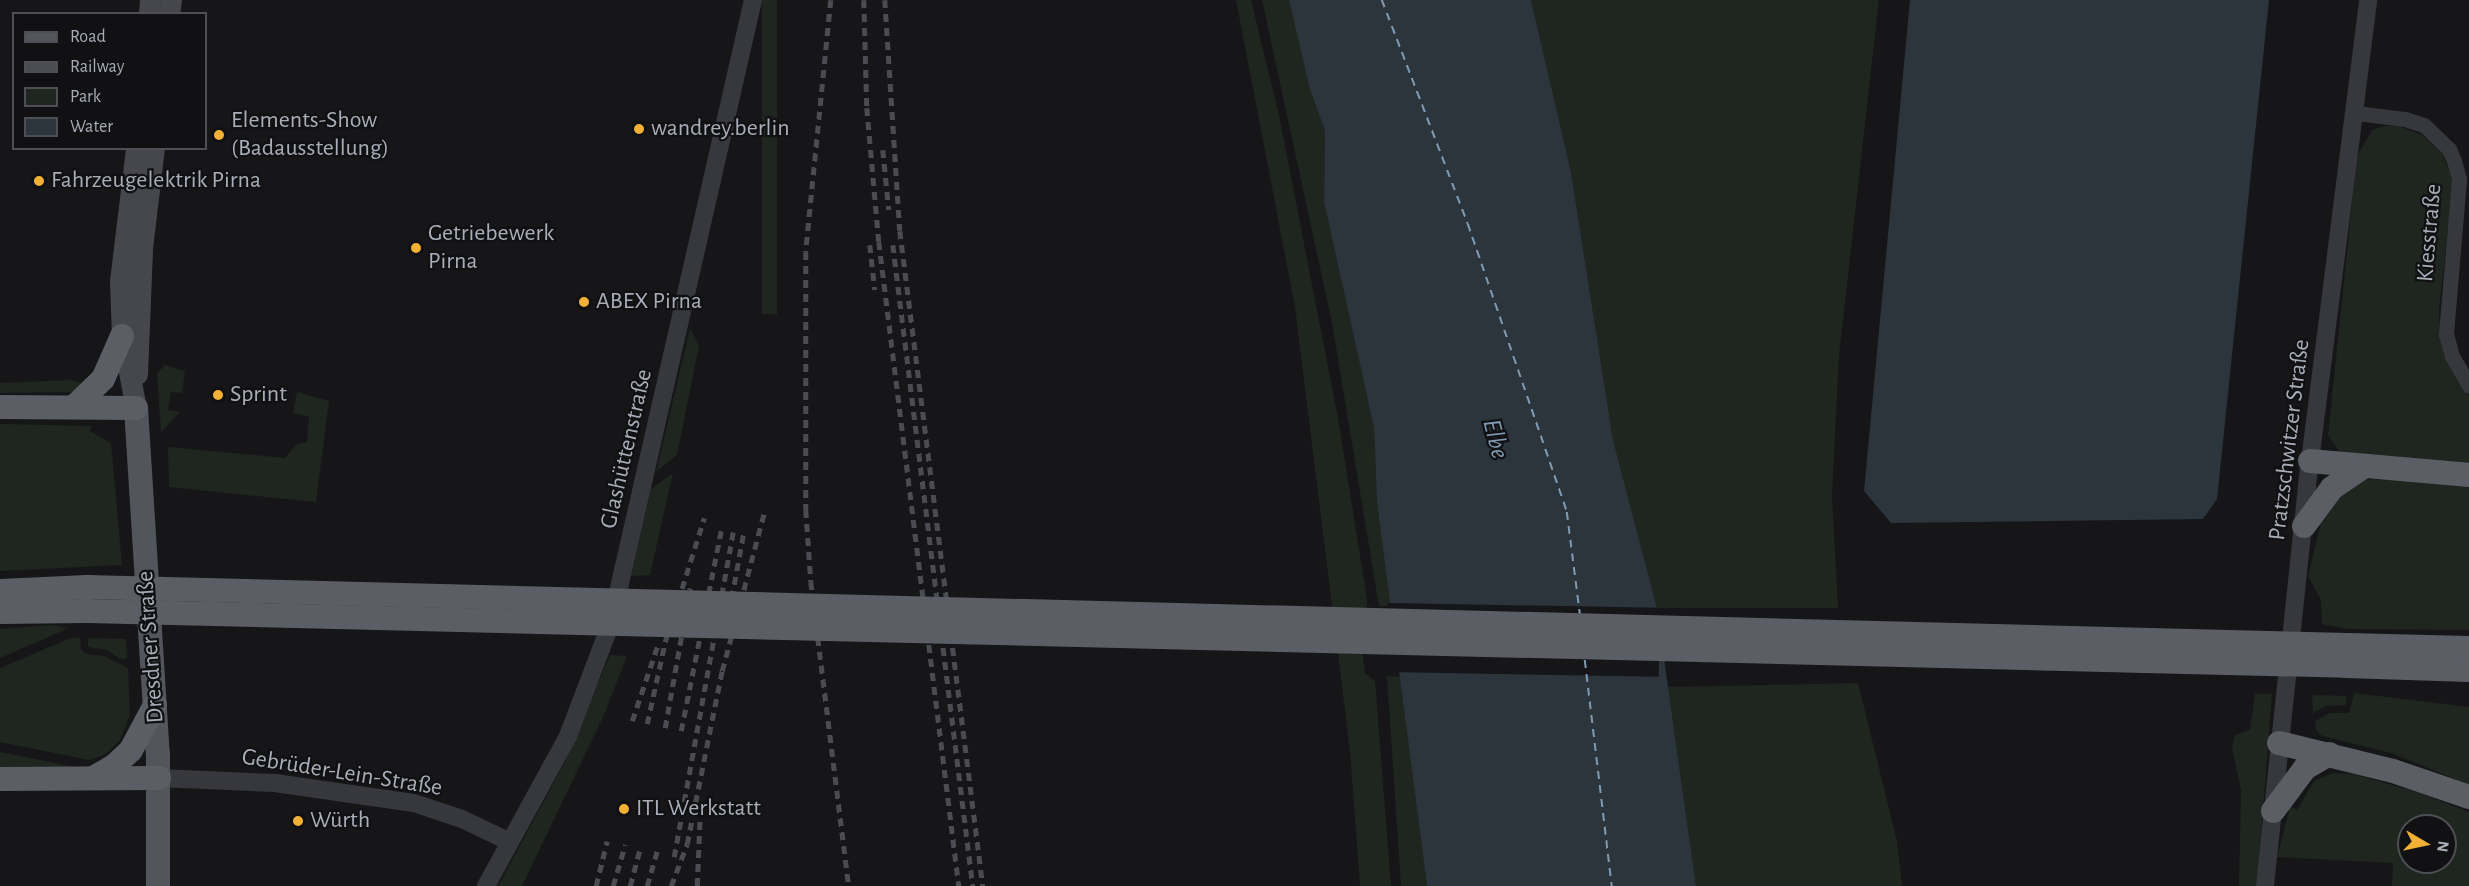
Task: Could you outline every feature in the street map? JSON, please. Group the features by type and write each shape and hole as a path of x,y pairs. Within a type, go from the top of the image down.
{"highway":[{"path":"74,407 103,379 128,341"},
{"path":"0,407 136,408"},
{"path":"2310,461 2469,475"},
{"path":"2304,526 2332,488 2363,467"},
{"path":"0,591 87,587 2347,656 2469,670"},
{"path":"0,614 29,611 87,611 2347,656 2469,648"},
{"path":"95,777 114,766 131,750 155,705"},
{"path":"2279,743 2329,754 2469,797"},
{"path":"2273,811 2306,768 2329,754"},
{"path":"0,779 159,778"}],"main road":[{"name":"Dresdner Straße","path":"136,150 121,256 136,408 155,705 159,778 158,886"},
{"name":"Dresdner Straße","path":"128,341 154,150"}],"street":[{"name":"Glashüttenstraße","path":"486,886 568,736 611,623 753,0"},
{"name":"Pratzschwitzer Straße","path":"2265,886 2310,461 2356,113 2368,0"},
{"name":"Kiesstraße","path":"2356,113 2405,118 2424,125 2449,149 2454,160 2459,179 2446,334 2452,356 2469,385"},
{"name":"Gebrüder-Lein-Straße","path":"159,778 275,783 414,803 462,819 510,842"}],"green space":[{"path":"762,0 777,0 777,314 762,314"},
{"path":"1236,0 1251,0 1279,115 1338,418 1367,599 1367,607 1357,611 1365,673 1375,681 1391,886 1360,886 1350,751 1295,307"},
{"path":"1262,0 1289,0 1310,90 1325,131 1324,202 1374,428 1377,502 1392,606 1379,606 1332,323"},
{"path":"1531,0 1879,0 1839,355 1832,495 1838,608 1657,608 1613,440 1571,172"},
{"path":"2384,126 2399,126 2422,135 2442,153 2453,180 2439,311 2440,336 2445,359 2469,396 2469,467 2355,456 2338,450 2328,435 2357,156 2372,130"},
{"path":"690,328 699,346 677,455 656,472"},
{"path":"165,365 185,371 182,393 171,392 168,410 180,412 161,432 157,373"},
{"path":"71,380 82,383 74,392 0,393 0,383"},
{"path":"297,392 329,401 316,502 169,487 168,447 285,458 297,444 307,442 309,417 293,413"},
{"path":"0,424 91,426 90,431 111,443 122,565 0,571"},
{"path":"673,473 650,575 631,576 651,489"},
{"path":"2369,479 2469,483 2469,630 2347,629 2322,624 2321,600 2308,576 2324,510 2354,482"},
{"path":"51,625 69,628 0,658 0,629"},
{"path":"71,638 80,638 81,649 86,654 104,656 128,668 130,715 120,740 106,754 89,760 0,742 0,668"},
{"path":"88,638 126,639 127,658 120,659 107,650 88,647"},
{"path":"610,655 627,656 604,715 522,886 498,886 564,764"},
{"path":"1387,676 1400,677 1427,886 1401,886"},
{"path":"1858,683 1897,841 1902,886 1696,886 1668,687"},
{"path":"2354,693 2469,707 2469,785 2391,753 2322,736 2316,730 2315,721 2330,713 2349,713"},
{"path":"2255,694 2272,694 2258,876 2256,886 2239,886 2241,790 2232,749 2234,736 2250,729"},
{"path":"2312,695 2346,696 2346,705 2326,706 2313,713"},
{"path":"0,752 16,755 74,767 0,768"},
{"path":"2333,773 2353,774 2417,792 2469,812 2469,886 2392,886 2393,863 2277,857 2290,806 2297,810 2314,781"}],"water":[{"name":"Elbe","path":"1289,0 1531,0 1571,172 1613,440 1657,608 1696,886 1427,886 1377,502 1374,428 1324,202 1325,131 1310,90"},
{"path":"1910,0 2269,0 2217,499 2203,519 1891,523 1864,491"}],"pier":[{"path":"1388,603 1660,608 1659,677 1387,672"}],"ferry route":[{"path":"1382,0 1468,224 1567,512 1580,614"},
{"path":"1585,660 1612,886"}],"railway":[{"path":"831,0 806,252 806,510 811,582 849,886"},
{"path":"864,0 867,108 879,242 959,886"},
{"path":"885,0 900,231 983,886"},
{"path":"883,150 889,210"},
{"path":"870,245 875,290"},
{"path":"893,245 973,886"},
{"path":"671,886 687,844 722,671 764,513"},
{"path":"647,724 665,642 704,518"},
{"path":"681,731 722,526"},
{"path":"674,857 734,528"},
{"path":"729,612 744,530"},
{"path":"665,728 690,588"},
{"path":"632,721 658,644"},
{"path":"697,886 700,814"},
{"path":"596,886 607,841"},
{"path":"613,886 625,845"},
{"path":"630,886 640,848"},
{"path":"647,886 657,851"}],"place":[{"name":"wandrey.berlin","path":"639,129"},
{"name":"Elements-Show (Badausstellung)","path":"219,135"},
{"name":"Fahrzeugelektrik Pirna","path":"39,181"},
{"name":"Getriebewerk Pirna","path":"416,248"},
{"name":"ABEX Pirna","path":"584,302"},
{"name":"Sprint","path":"218,395"},
{"name":"ITL Werkstatt","path":"624,809"},
{"name":"Würth","path":"298,821"}]}
